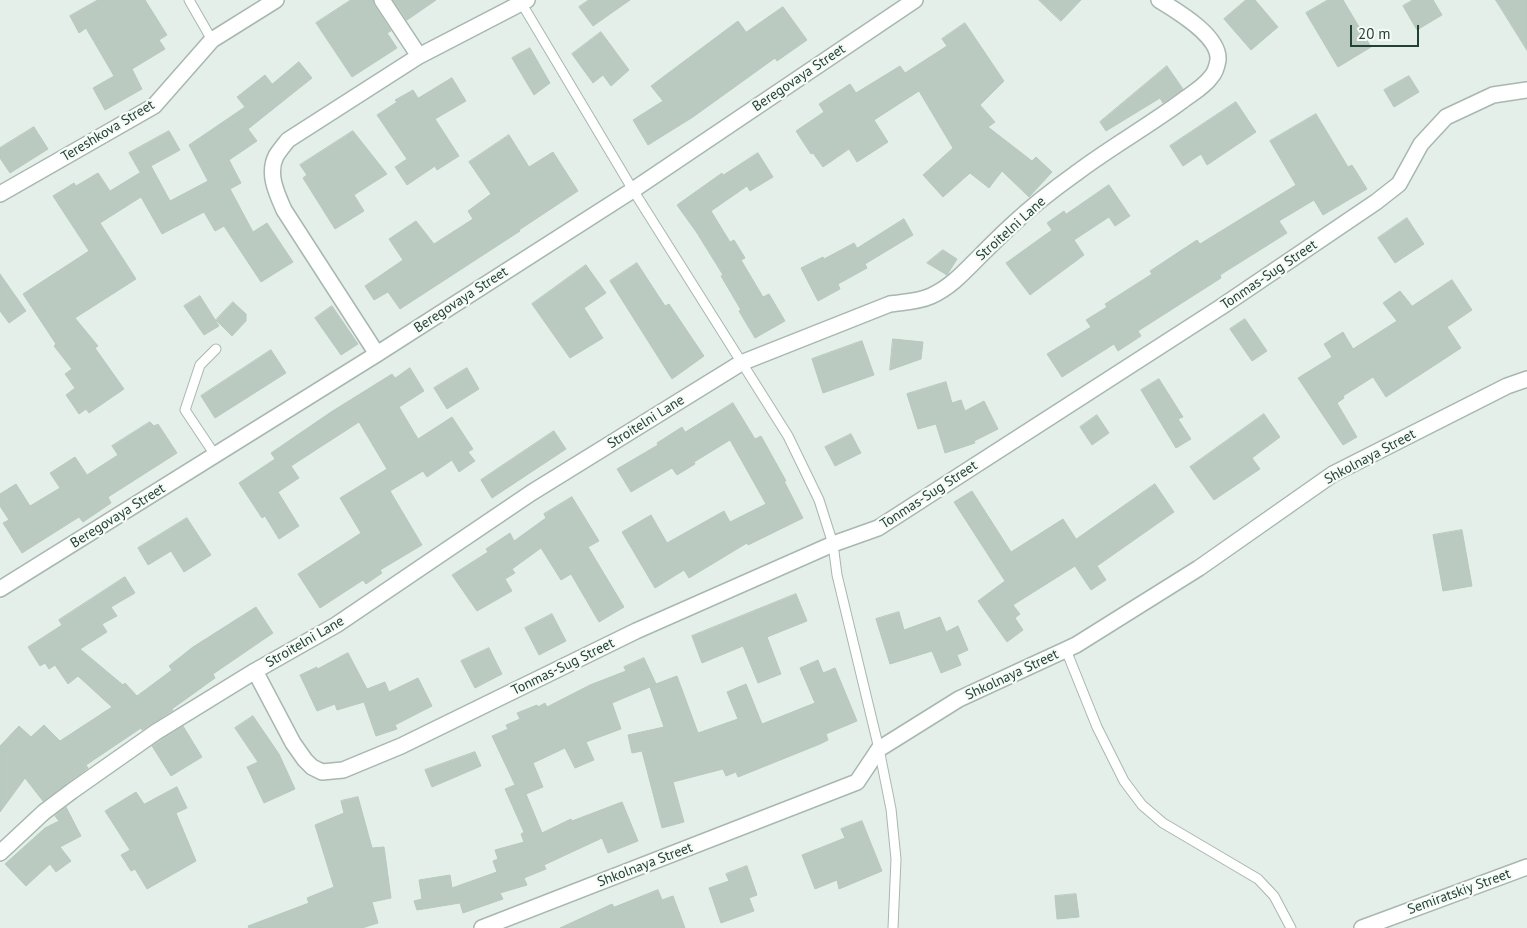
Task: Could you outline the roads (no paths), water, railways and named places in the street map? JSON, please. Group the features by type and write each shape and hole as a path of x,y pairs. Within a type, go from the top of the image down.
{"street":[{"name":"Tereshkova Street","path":"0,194 154,106 212,40 276,0"},
{"path":"382,0 419,56"},
{"name":"Beregovaya Street","path":"0,589 377,354 633,190 915,0"},
{"name":"Stroitelni Lane","path":"0,853 44,812 156,732 336,625 531,493 741,363 890,304 930,296 963,275 1015,221 1076,173 1160,117 1206,83 1215,72 1218,54 1216,48 1198,27 1182,14 1159,0"},
{"path":"377,354 284,210 276,192 272,175 275,158 288,140 419,56 524,2"},
{"name":"Tonmas-Sug Street","path":"254,672 304,760 322,772 343,770 401,746 636,631 833,544 878,528 1222,307 1376,202 1399,184 1421,144 1446,117 1493,95 1527,90"},
{"name":"Shkolnaya Street","path":"482,928 857,782 878,749 959,699 1066,650 1199,568 1333,474 1507,386 1527,379"},
{"name":"Semiratskiy Street","path":"1362,928 1382,925 1527,867"}],"lane":[{"path":"189,0 212,40"},
{"path":"524,2 633,190 788,436 818,500 833,544 837,576 891,809 896,858 893,928"},
{"path":"215,455 185,410 200,365 216,349"},
{"path":"1066,650 1105,743 1124,782 1142,805 1163,823 1258,879 1274,896 1291,928"}]}
